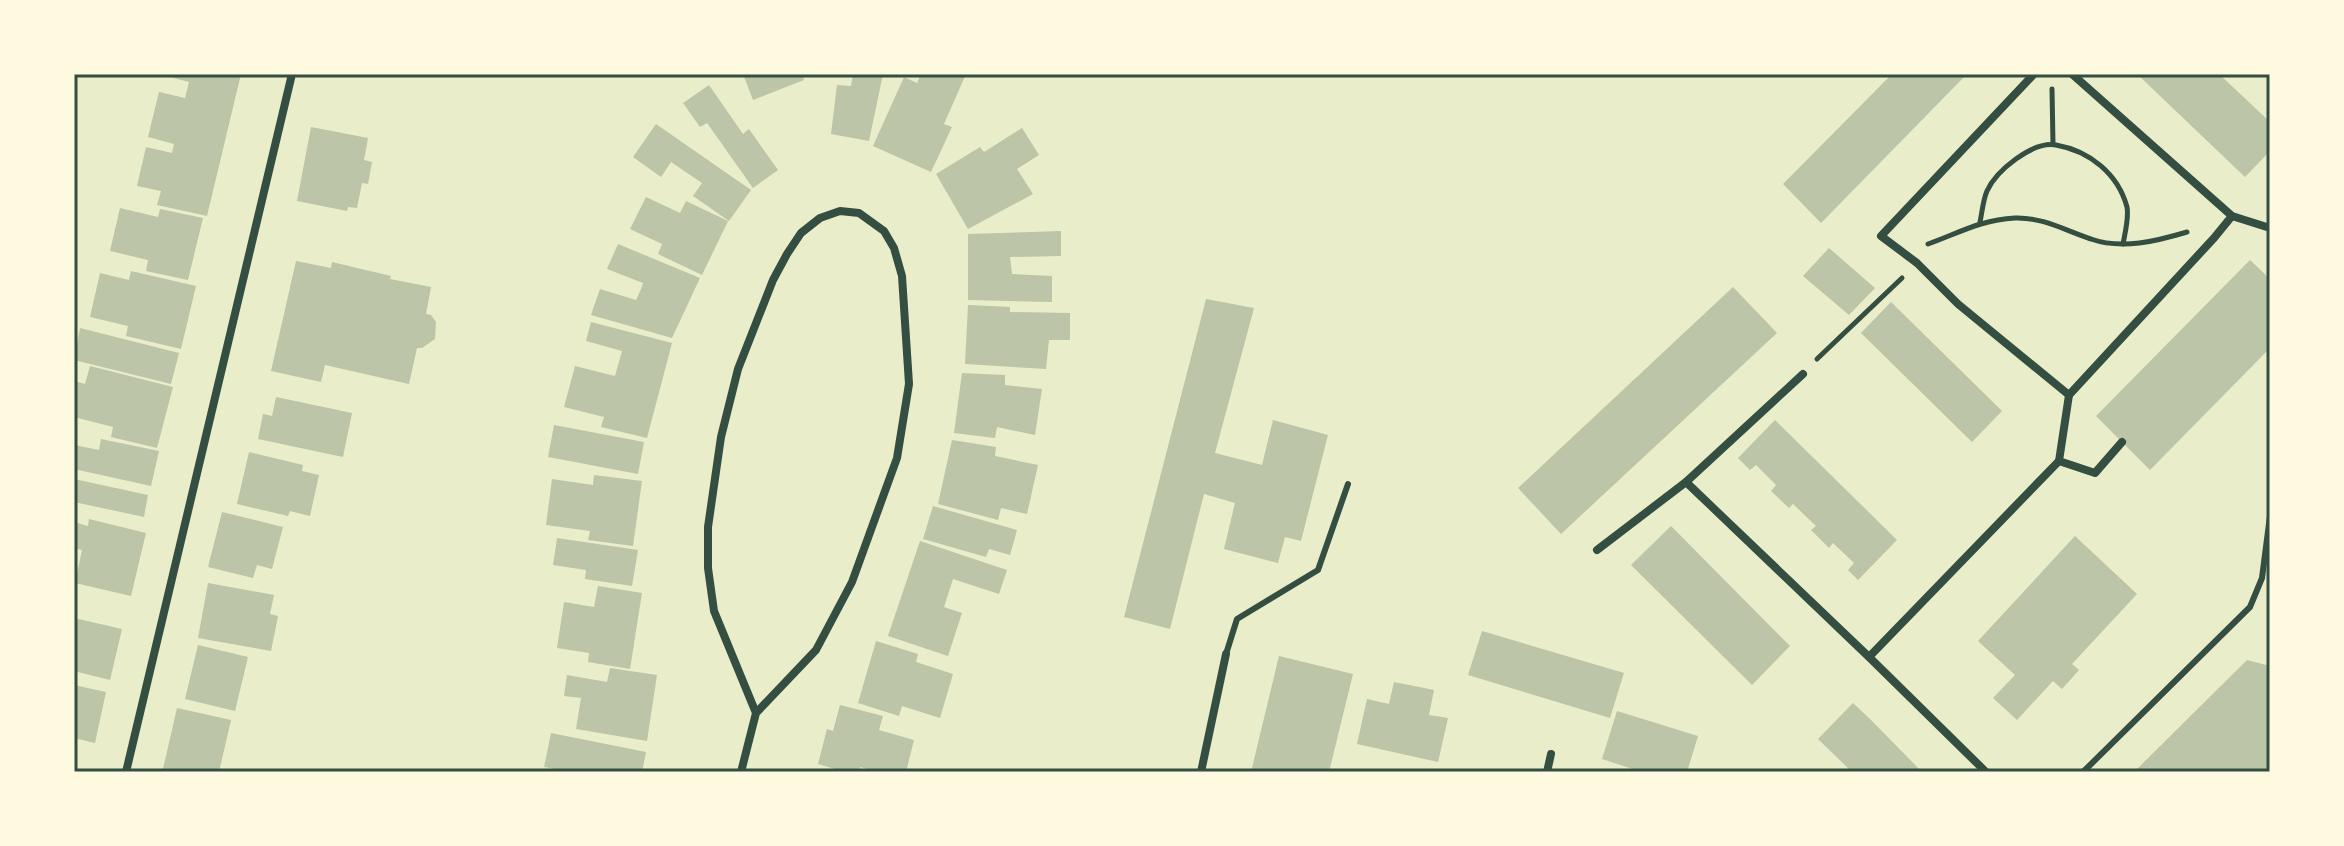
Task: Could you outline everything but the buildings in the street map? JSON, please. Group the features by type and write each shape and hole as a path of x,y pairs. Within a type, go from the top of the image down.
{"street":[{"path":"126,772 292,74"},
{"path":"2034,74 1881,236 1904,252 1958,304 2069,395"},
{"path":"2072,74 2232,216 2270,228"},
{"path":"741,772 756,713 816,650 852,582 897,458 909,384 902,276 894,248 884,231 859,213 840,211 820,218 801,233 787,254 773,280 738,369 721,437 708,527 708,568 714,611 756,713"},
{"path":"1869,657 2059,461 2069,395 2232,216"},
{"path":"1597,550 1686,482 1803,374"},
{"path":"2059,461 2095,473 2122,442"},
{"path":"1686,482 1986,772"},
{"path":"1201,772 1226,654"},
{"path":"1547,772 1551,754"}],"lane":[{"path":"1226,654 1237,619 1318,570 1348,484"},
{"path":"2083,772 2250,607 2262,578 2270,516"}],"path":[{"path":"2052,88 2053,144"},
{"path":"1980,222 1987,192 2005,166 2030,151 2053,144 2090,157 2114,178 2128,210 2123,244"},
{"path":"1904,252 1980,222 2018,218 2058,225 2093,240 2123,244 2164,239 2191,231 2214,238"},
{"path":"1803,374 1917,263"}]}
